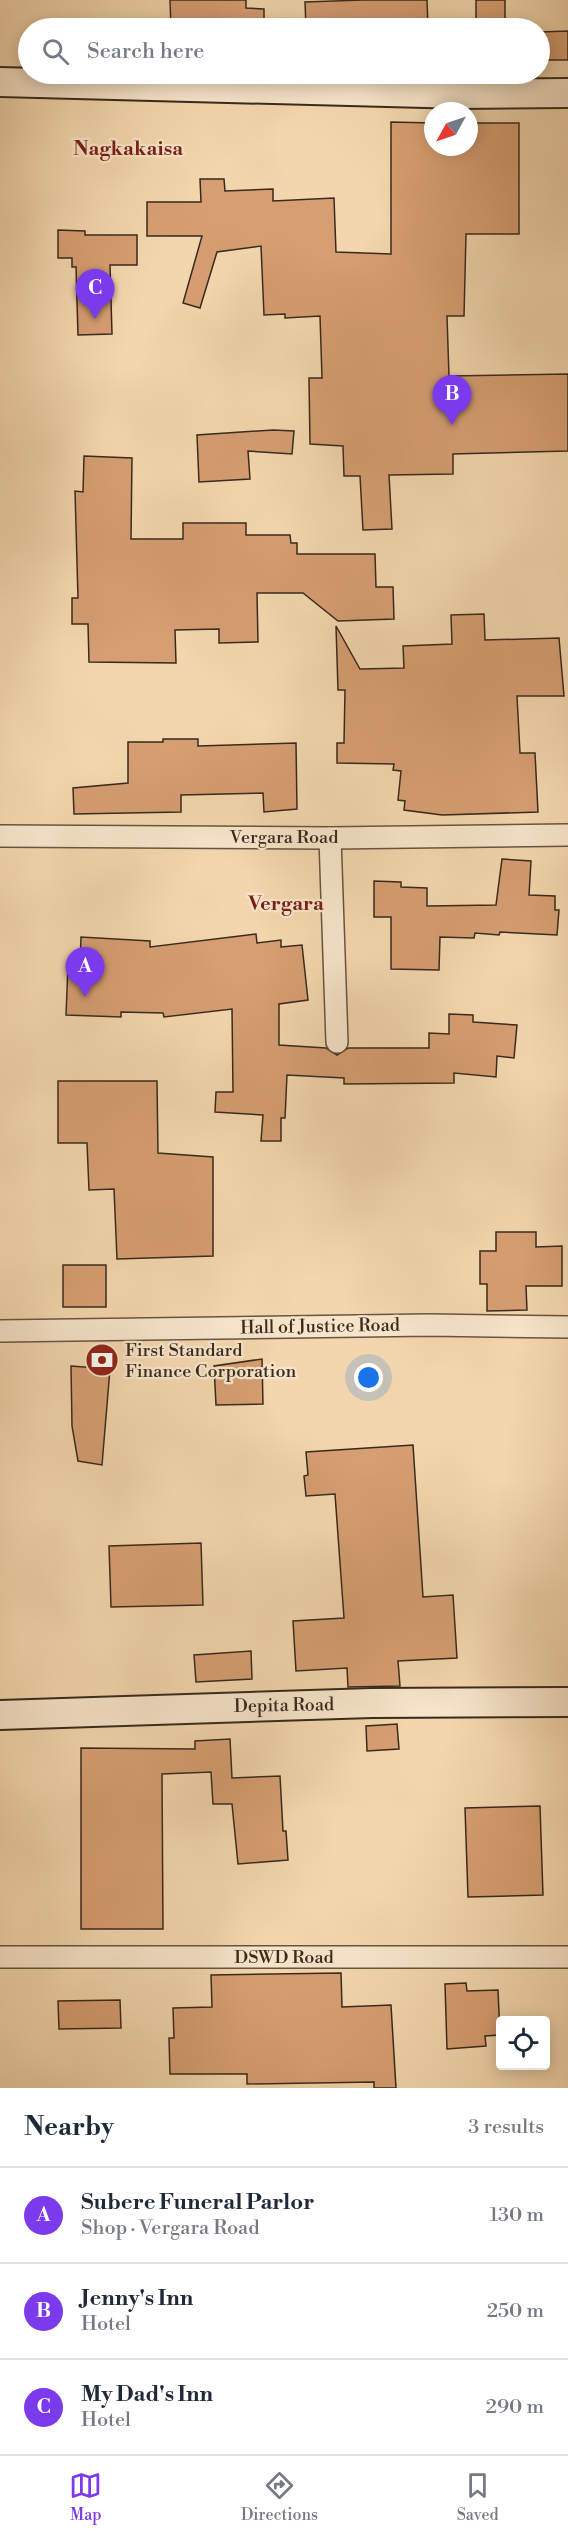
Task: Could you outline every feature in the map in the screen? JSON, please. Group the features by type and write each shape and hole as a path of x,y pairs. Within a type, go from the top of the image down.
{"street":[{"path":"0,82 18,82"},
{"path":"82,84 452,93 568,93"},
{"name":"Vergara Road","path":"0,836 330,838 568,835"},
{"path":"330,838 337,1042"},
{"name":"Hall of Justice Road","path":"0,1331 429,1324 568,1327"},
{"name":"Depita Road","path":"0,1715 361,1703 568,1702"},
{"name":"DSWD Road","path":"0,1957 568,1957"}],"building":[{"path":"170,0 246,0 246,8 264,9 264,18 171,18"},
{"path":"427,0 428,18 306,18 305,2"},
{"path":"476,0 505,0 505,18 476,18"},
{"path":"568,31 568,60 550,60 550,32"},
{"path":"391,122 424,123 424,156 478,156 478,123 519,123 519,234 466,234 464,316 447,316 449,376 568,374 568,451 453,454 453,474 389,475 392,529 363,530 360,476 344,476 343,446 310,444 309,378 322,378 320,316 285,318 285,314 264,315 261,246 217,252 200,308 183,303 202,236 147,236 147,202 201,202 200,179 224,179 225,191 273,189 273,201 334,198 336,252 391,254"},
{"path":"58,230 85,231 85,235 137,235 137,265 110,265 112,334 78,335 76,267 72,267 72,258 58,258"},
{"path":"273,430 294,431 292,454 248,451 250,479 199,482 197,435"},
{"path":"84,456 132,458 131,539 183,539 183,523 246,523 246,535 290,535 291,543 297,543 297,554 375,554 376,587 393,587 394,619 338,621 303,593 257,593 258,642 219,643 219,629 175,630 176,663 89,662 88,624 72,624 72,598 78,598 75,491 83,492"},
{"path":"484,614 485,640 559,638 564,696 517,696 520,753 535,753 538,812 442,815 404,810 405,801 398,800 401,771 393,770 394,764 337,763 337,743 344,743 345,690 338,690 336,626 360,669 404,668 403,646 452,644 451,615"},
{"path":"163,739 198,739 198,746 296,743 297,809 264,812 263,793 181,795 181,812 74,814 73,788 128,783 128,742 163,742"},
{"path":"502,859 531,861 529,895 555,896 555,910 559,910 557,935 500,932 499,935 475,933 474,938 440,937 439,970 391,969 391,917 374,917 374,881 401,882 401,887 427,888 427,906 496,905"},
{"path":"256,934 257,943 281,940 281,947 302,945 308,1000 279,1004 279,1045 326,1048 337,1055 348,1048 429,1048 429,1033 449,1034 449,1014 473,1015 473,1022 517,1025 514,1058 497,1056 496,1077 454,1073 454,1083 344,1084 344,1078 287,1075 285,1118 281,1118 281,1141 261,1141 263,1115 215,1112 216,1092 233,1092 232,1009 164,1017 163,1013 121,1012 121,1017 66,1015 68,965 80,966 81,937 150,941 150,947"},
{"path":"58,1081 157,1081 158,1153 213,1157 213,1256 117,1259 114,1189 89,1190 87,1143 58,1143"},
{"path":"496,1232 536,1232 536,1247 562,1246 562,1286 526,1286 527,1310 487,1311 487,1284 480,1284 480,1251 496,1251"},
{"path":"63,1265 106,1265 106,1307 63,1307"},
{"path":"262,1359 263,1404 216,1405 214,1366"},
{"path":"71,1366 110,1369 102,1465 78,1461 72,1426"},
{"path":"413,1445 423,1597 453,1595 457,1658 398,1661 400,1686 348,1687 347,1668 296,1671 293,1621 344,1618 335,1494 306,1496 304,1476 308,1475 306,1452"},
{"path":"201,1543 203,1605 111,1607 109,1546"},
{"path":"251,1651 252,1679 196,1682 194,1655"},
{"path":"397,1724 399,1749 367,1751 366,1726"},
{"path":"230,1739 232,1778 280,1776 283,1831 286,1831 288,1860 238,1864 232,1804 213,1804 211,1772 162,1774 163,1929 81,1929 81,1748 195,1749 195,1741"},
{"path":"540,1806 543,1895 468,1897 465,1808"},
{"path":"341,1973 342,2007 391,2005 396,2088 374,2088 374,2082 247,2084 247,2074 170,2074 169,2038 174,2038 173,2008 212,2007 211,1975"},
{"path":"466,1983 467,1991 498,1990 499,2016 496,2016 496,2035 485,2036 486,2046 447,2049 445,1984"},
{"path":"120,2000 121,2028 59,2029 58,2001"}],"place":[{"name":"My Dad's Inn","path":"95,319"},
{"name":"Jenny's Inn","path":"452,425"},
{"name":"Subere Funeral Parlor","path":"85,997"},
{"name":"First Standard Finance Corporation","path":"102,1360"}],"district":[{"name":"Nagkakaisa","path":"128,148"},
{"name":"Vergara","path":"286,903"}]}
